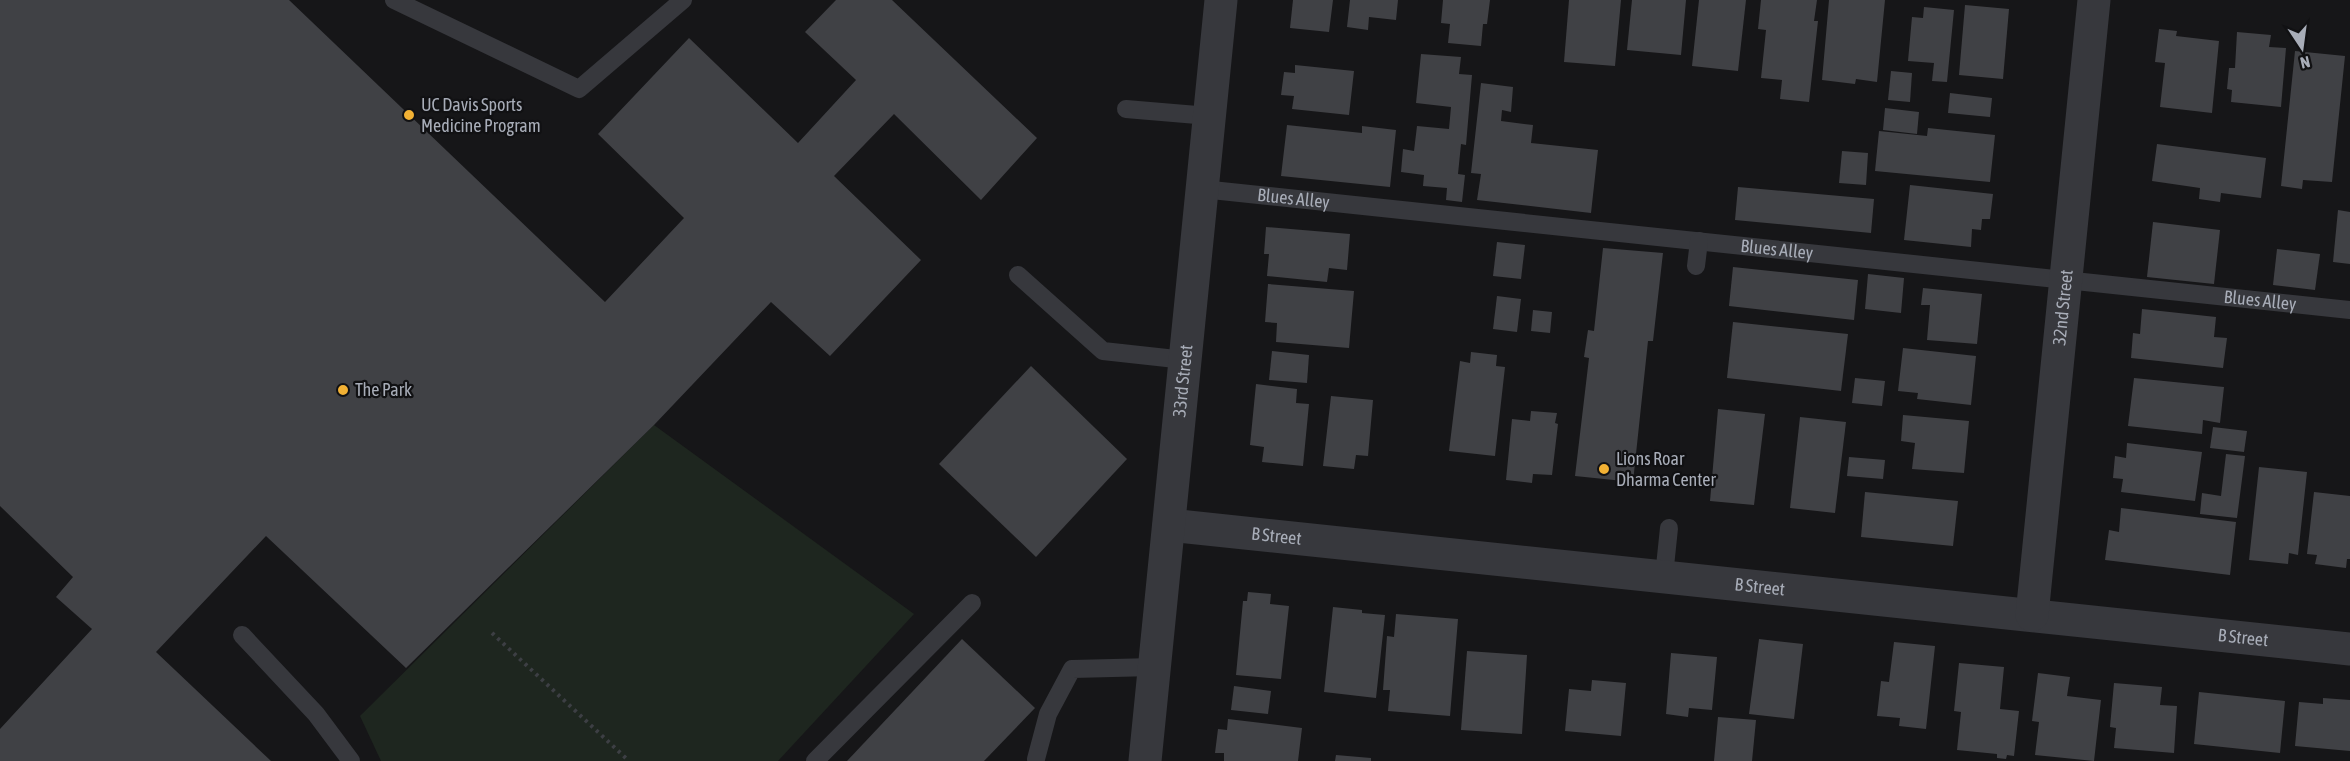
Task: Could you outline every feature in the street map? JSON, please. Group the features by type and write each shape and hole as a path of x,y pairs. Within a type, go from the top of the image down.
{"street":[{"name":"33rd Street","path":"1145,761 1221,0"},
{"name":"32nd Street","path":"2032,615 2094,0"},
{"name":"B Street","path":"1169,525 2350,650"}],"lane":[{"path":"394,0 579,89 682,0"},
{"path":"1126,109 1209,116"},
{"name":"Blues Alley","path":"1202,189 2350,310"},
{"path":"1696,266 1699,241"},
{"path":"1018,275 1104,351 1185,360"},
{"path":"1665,576 1669,528"},
{"path":"814,761 972,603"},
{"path":"242,635 316,714 351,761"},
{"path":"1036,759 1048,714 1072,669 1154,667"}],"path":[{"path":"492,633 629,761"}],"shaded area":[{"path":"654,425 914,614 778,761 381,761 360,716"}],"building":[{"name":"The Park","path":"0,0 289,0 605,302 684,218 598,134 689,38 798,143 856,80 805,32 836,0 892,0 1037,138 981,200 894,114 834,176 921,260 830,356 771,302 654,425 406,668 266,536 156,652 271,761 0,761 0,729 92,629 56,597 73,577 0,506"},
{"path":"1293,0 1333,0 1329,32 1290,28"},
{"path":"1350,0 1398,0 1396,20 1369,17 1368,30 1347,27"},
{"path":"1443,0 1490,0 1487,24 1483,24 1481,46 1448,43 1450,24 1441,23"},
{"path":"1569,0 1621,0 1615,66 1564,62"},
{"path":"1632,0 1686,0 1681,55 1627,50"},
{"path":"1699,0 1746,0 1738,71 1692,66"},
{"path":"1761,0 1817,0 1814,21 1818,21 1809,102 1780,99 1782,80 1761,78 1766,30 1758,29"},
{"path":"1829,0 1885,0 1877,82 1856,79 1855,84 1822,80"},
{"path":"1965,5 2009,9 2003,79 1959,75"},
{"path":"1924,7 1954,10 1947,82 1932,81 1934,63 1908,61 1912,17 1923,18"},
{"path":"2159,29 2177,31 2176,36 2219,41 2212,113 2160,107 2165,63 2155,62"},
{"path":"2237,32 2271,35 2269,47 2286,48 2281,107 2231,102 2232,90 2227,89 2229,68 2235,68"},
{"path":"2295,51 2345,56 2332,182 2303,180 2302,189 2281,186"},
{"path":"1421,54 1461,57 1459,74 1472,75 1466,145 1461,144 1458,174 1465,175 1462,202 1446,200 1447,188 1423,186 1424,175 1401,172 1403,149 1414,151 1417,126 1449,129 1451,107 1416,103"},
{"path":"1295,65 1354,71 1349,115 1292,109 1294,96 1281,95 1284,72 1295,73"},
{"path":"1891,71 1912,73 1910,102 1888,100"},
{"path":"1481,83 1513,87 1511,112 1502,110 1501,121 1533,125 1531,143 1598,150 1591,213 1477,200 1481,174 1471,173"},
{"path":"1950,93 1992,98 1990,117 1948,113"},
{"path":"1885,108 1919,112 1917,134 1883,130"},
{"path":"1287,125 1362,133 1362,126 1396,130 1390,187 1281,176"},
{"path":"1928,128 1995,135 1990,182 1875,171 1879,131 1927,136"},
{"path":"2157,144 2266,158 2261,198 2221,193 2220,202 2199,199 2200,188 2152,181"},
{"path":"1842,151 1868,153 1866,185 1839,183"},
{"path":"1910,185 1993,194 1990,219 1982,219 1981,230 1972,229 1971,247 1904,240"},
{"path":"1738,187 1874,199 1871,233 1735,220"},
{"path":"2338,210 2350,212 2350,264 2333,262"},
{"path":"2153,222 2220,230 2214,284 2147,277"},
{"path":"1266,227 1350,234 1347,270 1329,268 1327,282 1267,276 1269,254 1264,254"},
{"path":"1497,242 1525,245 1521,279 1493,276"},
{"path":"1603,248 1663,253 1653,341 1648,341 1633,482 1575,476 1589,358 1584,357 1588,330 1594,331"},
{"path":"2277,249 2320,254 2315,290 2273,285"},
{"path":"1733,267 1858,280 1854,320 1729,306"},
{"path":"1868,274 1904,278 1901,313 1865,309"},
{"path":"1268,284 1354,291 1349,348 1276,342 1277,323 1265,322"},
{"path":"1923,288 1982,294 1977,344 1927,340 1930,305 1921,305"},
{"path":"1497,296 1521,299 1517,332 1493,329"},
{"path":"2142,309 2216,317 2214,337 2227,338 2223,368 2131,358 2133,333 2140,334"},
{"path":"1533,310 1552,312 1550,333 1531,331"},
{"path":"1733,322 1848,334 1841,391 1727,378"},
{"path":"1903,348 1976,356 1971,405 1917,399 1918,393 1898,391"},
{"path":"1272,351 1309,355 1307,383 1269,380"},
{"path":"1471,352 1497,355 1496,366 1505,367 1495,456 1449,451 1460,361 1470,363"},
{"path":"1031,366 1127,459 1036,557 939,464"},
{"path":"1855,378 1885,381 1882,406 1852,403"},
{"path":"2134,378 2224,387 2220,423 2203,420 2202,434 2128,426"},
{"path":"1256,384 1297,389 1296,403 1309,404 1303,466 1262,462 1264,447 1250,445"},
{"path":"1331,396 1373,400 1368,456 1356,455 1354,469 1323,466"},
{"path":"1718,409 1765,414 1754,505 1710,501"},
{"path":"1531,411 1557,413 1555,423 1558,424 1552,475 1533,474 1532,483 1506,480 1512,419 1530,421"},
{"path":"1903,415 1969,421 1964,473 1912,469 1915,443 1901,441"},
{"path":"1800,417 1846,422 1835,513 1790,508"},
{"path":"2213,427 2247,431 2244,452 2210,448"},
{"path":"2127,443 2202,452 2195,501 2121,492 2123,479 2113,478 2115,456 2126,458"},
{"path":"2226,454 2245,456 2237,518 2200,514 2202,493 2221,496"},
{"path":"1849,457 1885,460 1883,479 1847,476"},
{"path":"2259,467 2307,472 2298,555 2289,553 2288,564 2249,560"},
{"path":"1865,492 1958,501 1953,546 1861,537"},
{"path":"2314,492 2350,496 2350,559 2347,559 2346,568 2315,564 2317,555 2307,554"},
{"path":"2121,508 2236,522 2230,575 2105,560 2109,530 2119,532"},
{"path":"1248,592 1271,594 1270,604 1289,606 1281,679 1236,675 1243,601 1247,601"},
{"path":"1333,607 1385,615 1376,698 1324,692"},
{"path":"1396,614 1458,619 1450,716 1388,711 1390,690 1383,690 1387,636 1394,637"},
{"path":"962,639 1035,708 984,761 847,761"},
{"path":"1759,639 1803,644 1794,719 1749,714"},
{"path":"1894,642 1935,646 1926,729 1899,726 1900,718 1877,716 1881,681 1889,682"},
{"path":"1467,651 1527,655 1522,734 1461,730"},
{"path":"1671,653 1717,657 1712,710 1689,708 1688,717 1666,714"},
{"path":"1959,663 2004,667 2000,709 2019,711 2014,756 2007,755 2006,759 1997,758 1997,754 1957,750 1961,712 1954,711"},
{"path":"2038,673 2070,677 2067,696 2101,700 2094,761 2035,755 2039,722 2032,721"},
{"path":"1592,680 1626,683 1621,736 1565,731 1569,689 1591,691"},
{"path":"2114,683 2162,687 2160,705 2177,706 2174,753 2114,748 2116,728 2110,727"},
{"path":"1234,686 1271,691 1268,714 1231,710"},
{"path":"2199,692 2285,701 2280,753 2194,744"},
{"path":"2323,698 2350,700 2350,751 2295,746 2299,702 2323,704"},
{"path":"1718,717 1756,720 1752,761 1714,761"},
{"path":"1228,719 1302,728 1298,761 1224,761 1224,753 1215,753 1218,729 1227,730"},
{"path":"1336,755 1371,758 1371,761 1335,761"}],"place":[{"name":"UC Davis Sports Medicine Program","path":"409,115"},
{"name":"The Park","path":"343,390"},
{"name":"Lions Roar Dharma Center","path":"1604,469"}]}
